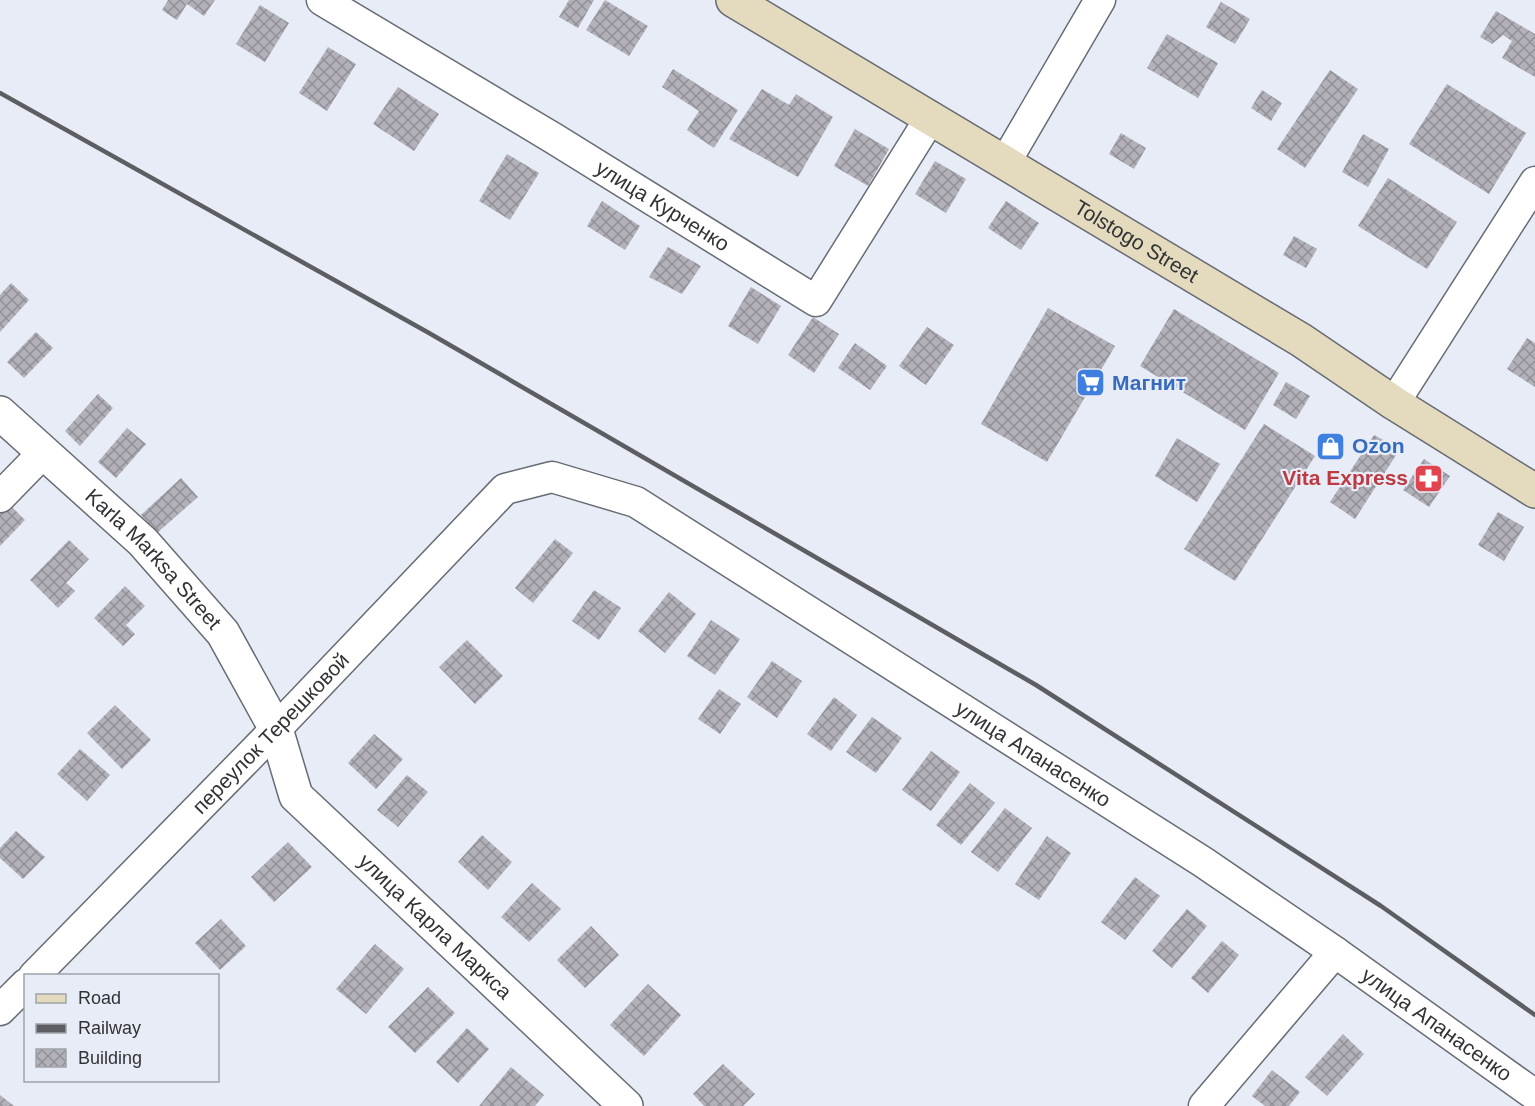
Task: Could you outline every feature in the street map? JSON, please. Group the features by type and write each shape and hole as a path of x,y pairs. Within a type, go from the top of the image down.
{"main road":[{"name":"Tolstogo Street","path":"733,0 1006,161 1301,340 1394,403 1535,491"}],"street":[{"name":"улица Курченко","path":"322,0 816,301 931,117"},
{"path":"1006,161 1100,0"},
{"path":"1394,403 1535,182"},
{"name":"Karla Marksa Street","path":"0,413 143,542 223,633 276,729"},
{"path":"0,497 43,453"},
{"name":"улица Апанасенко","path":"506,489 552,477 636,502 1203,862 1335,952 1535,1095"},
{"name":"переулок Терешковой","path":"35,974 276,729 506,489"},
{"name":"улица Карла Маркса","path":"276,729 296,796 626,1106"},
{"path":"1204,1106 1335,952"},
{"path":"0,1010 24,986"}],"building":[{"path":"168,0 215,0 204,16 187,4 177,20 162,10"},
{"path":"569,0 594,0 578,28 559,17"},
{"path":"605,0 648,26 629,56 586,30"},
{"path":"1221,2 1250,19 1235,44 1206,27"},
{"path":"260,5 289,23 265,62 236,44"},
{"path":"1496,11 1535,34 1535,77 1502,58 1512,41 1503,35 1492,44 1480,37"},
{"path":"1167,34 1218,63 1198,98 1147,68"},
{"path":"328,47 356,64 327,111 299,93"},
{"path":"673,69 738,110 714,148 687,130 699,111 662,87"},
{"path":"1330,70 1358,89 1305,168 1277,149"},
{"path":"1447,84 1526,133 1489,194 1409,144"},
{"path":"398,87 439,114 414,151 373,124"},
{"path":"762,89 789,105 796,94 833,117 798,177 729,139"},
{"path":"1262,90 1282,103 1271,121 1251,108"},
{"path":"855,129 889,149 868,186 834,166"},
{"path":"1121,133 1146,148 1134,169 1109,154"},
{"path":"1363,134 1389,149 1368,187 1342,172"},
{"path":"507,154 539,173 510,220 479,201"},
{"path":"935,161 966,179 946,213 915,194"},
{"path":"1388,178 1457,222 1427,269 1358,226"},
{"path":"602,201 640,226 625,250 587,226"},
{"path":"1006,201 1039,223 1021,250 988,228"},
{"path":"1294,236 1317,249 1306,268 1283,255"},
{"path":"668,247 701,266 682,294 649,277"},
{"path":"11,283 29,300 0,332 0,295"},
{"path":"751,287 781,306 758,344 728,326"},
{"path":"1048,308 1115,346 1047,462 981,424"},
{"path":"1174,309 1279,373 1245,430 1140,366"},
{"path":"813,317 839,334 814,373 788,355"},
{"path":"927,327 954,345 926,385 899,366"},
{"path":"36,332 53,348 24,378 7,362"},
{"path":"1527,338 1535,343 1535,387 1507,369"},
{"path":"855,343 887,366 870,390 838,368"},
{"path":"1286,382 1310,396 1296,419 1273,405"},
{"path":"98,394 113,408 80,446 65,431"},
{"path":"1264,424 1315,456 1235,581 1184,549"},
{"path":"127,428 146,444 116,478 98,462"},
{"path":"1374,435 1400,449 1355,519 1330,502"},
{"path":"1177,438 1220,464 1197,502 1155,476"},
{"path":"1424,459 1450,476 1429,507 1403,490"},
{"path":"181,478 198,497 157,533 141,515"},
{"path":"7,502 25,520 0,546 0,510"},
{"path":"1498,512 1524,527 1504,561 1478,545"},
{"path":"555,539 573,553 533,603 515,588"},
{"path":"69,540 89,559 66,583 75,591 58,608 30,580"},
{"path":"125,586 145,606 126,625 135,634 123,646 94,618"},
{"path":"594,590 621,608 599,640 572,621"},
{"path":"669,592 696,614 665,653 638,631"},
{"path":"711,620 740,639 715,675 687,656"},
{"path":"467,640 503,676 475,704 439,667"},
{"path":"772,661 802,681 777,718 747,697"},
{"path":"719,689 741,704 720,734 698,719"},
{"path":"834,697 857,715 831,751 807,734"},
{"path":"115,705 151,740 122,769 87,733"},
{"path":"872,717 902,738 876,773 846,752"},
{"path":"374,734 403,759 376,789 348,763"},
{"path":"80,749 110,775 87,801 57,774"},
{"path":"931,751 960,772 931,811 902,790"},
{"path":"407,775 428,792 398,827 377,810"},
{"path":"970,783 995,803 961,845 936,825"},
{"path":"1005,808 1032,828 998,872 971,852"},
{"path":"16,831 45,857 23,879 0,858 0,848"},
{"path":"482,835 512,862 488,890 458,862"},
{"path":"1047,836 1071,853 1039,900 1015,884"},
{"path":"288,842 312,867 274,902 251,877"},
{"path":"1135,877 1160,896 1125,940 1101,922"},
{"path":"532,883 561,909 529,942 501,917"},
{"path":"1187,909 1207,926 1172,968 1152,951"},
{"path":"221,919 246,946 220,970 195,943"},
{"path":"591,926 619,955 585,988 557,960"},
{"path":"1222,941 1239,955 1208,993 1191,978"},
{"path":"375,944 404,969 366,1014 336,989"},
{"path":"648,984 681,1015 644,1056 610,1025"},
{"path":"428,987 455,1013 415,1053 388,1027"},
{"path":"467,1028 489,1049 458,1083 436,1062"},
{"path":"1343,1034 1364,1054 1327,1096 1305,1077"},
{"path":"723,1064 755,1094 743,1106 704,1106 693,1094"},
{"path":"511,1067 544,1095 535,1106 479,1106"},
{"path":"1272,1070 1300,1092 1289,1106 1265,1106 1252,1096"},
{"path":"0,1095 14,1106 0,1106"}],"railway":[{"path":"0,93 429,333 1036,685 1381,906 1535,1015"}],"place":[{"name":"Магнит","path":"1091,383"},
{"name":"Ozon","path":"1331,446"},
{"name":"Vita Express","path":"1429,478"}]}
